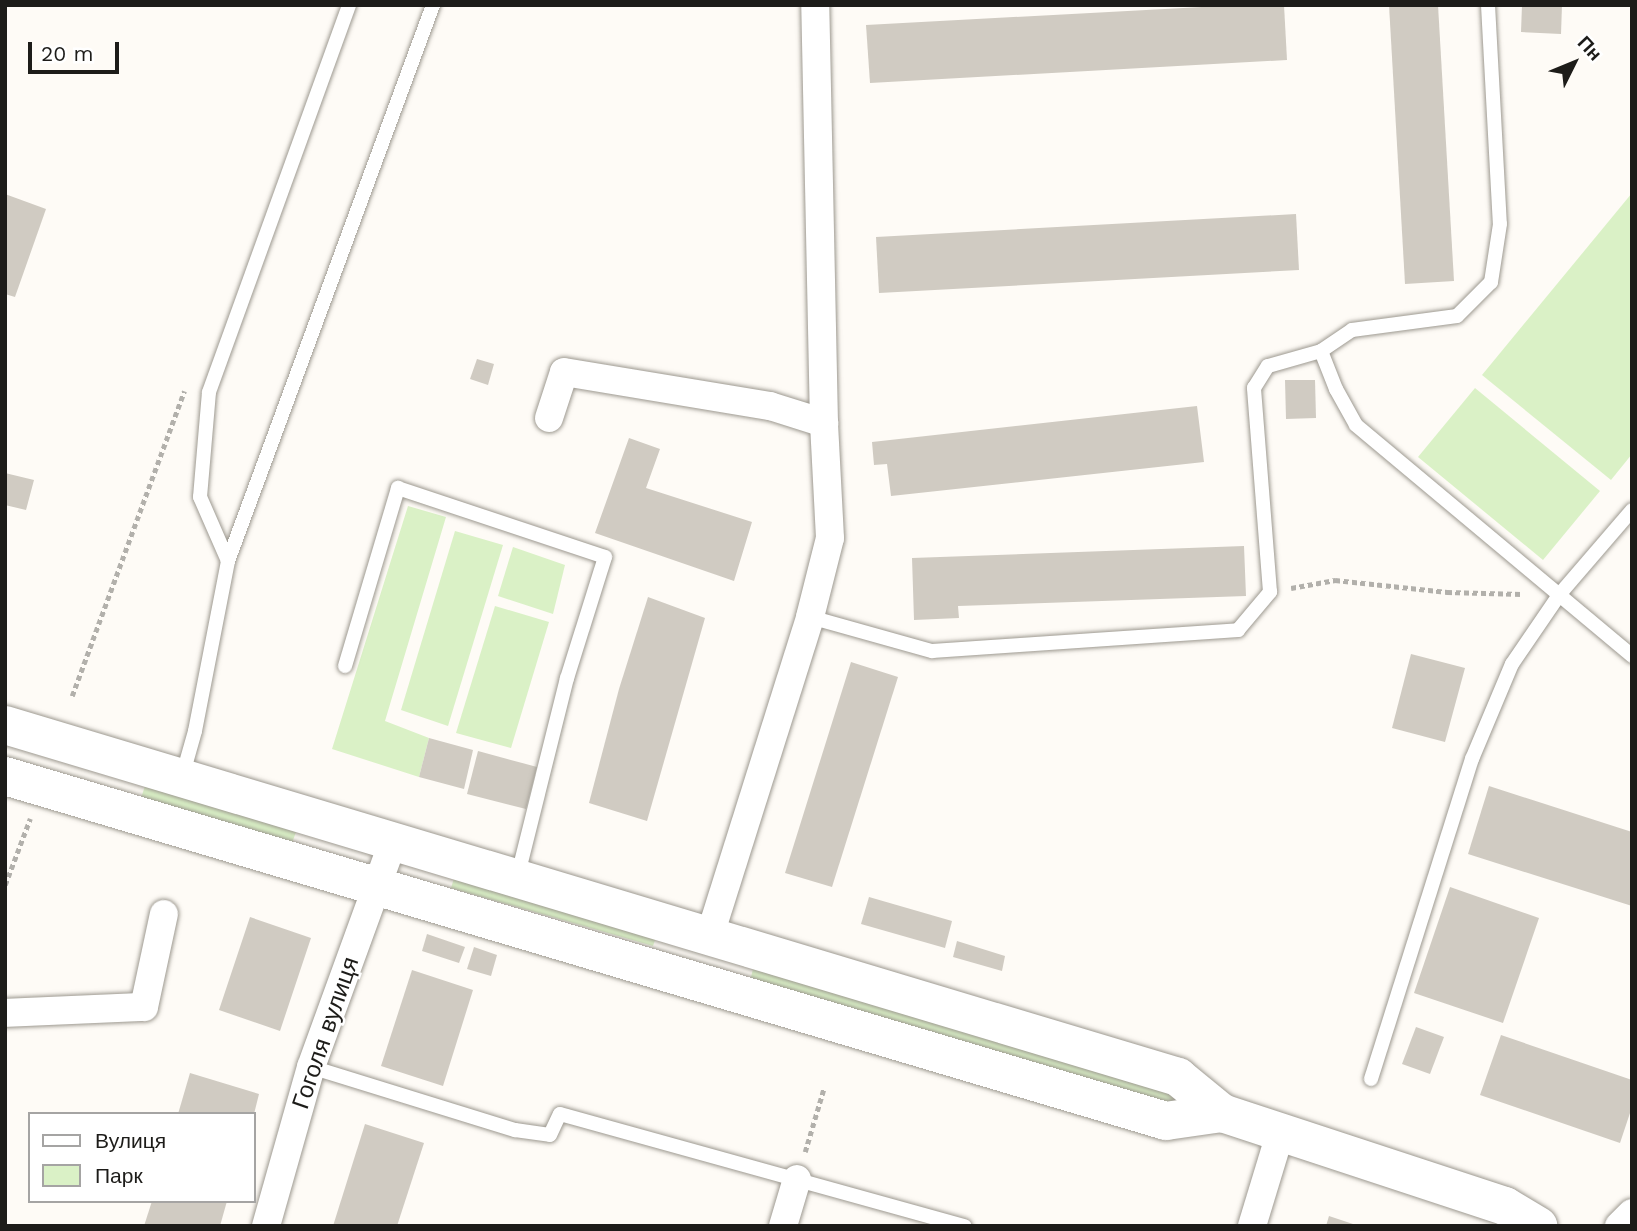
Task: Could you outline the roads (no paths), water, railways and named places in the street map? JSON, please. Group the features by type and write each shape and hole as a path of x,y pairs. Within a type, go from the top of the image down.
{"street":[{"path":"710,935 810,617 831,538 824,423 815,5"},
{"path":"549,418 564,372 771,406 824,423"},
{"path":"5,725 1178,1077 1222,1113 1505,1206 1538,1226"},
{"path":"5,776 1166,1121 1222,1113"},
{"name":"Гоголя вулиця","path":"266,1226 311,1067 393,842"},
{"path":"5,1013 144,1007 164,914"},
{"path":"1252,1226 1280,1134"},
{"path":"783,1226 797,1180"},
{"path":"1619,1226 1632,1213"}],"lane":[{"path":"228,561 201,497 209,392 349,5"},
{"path":"182,778 195,731 228,561 433,5"},
{"path":"810,617 932,651 1238,630 1269,593 1254,388 1268,366 1321,351 1352,330 1457,316 1492,282 1500,225 1488,5"},
{"path":"1321,351 1336,389 1356,425 1632,656"},
{"path":"345,666 398,488 605,557 566,678 517,878"},
{"path":"1371,1079 1472,759 1512,664 1559,595 1632,510"},
{"path":"311,1067 515,1130 550,1135 560,1114 965,1226"}]}
